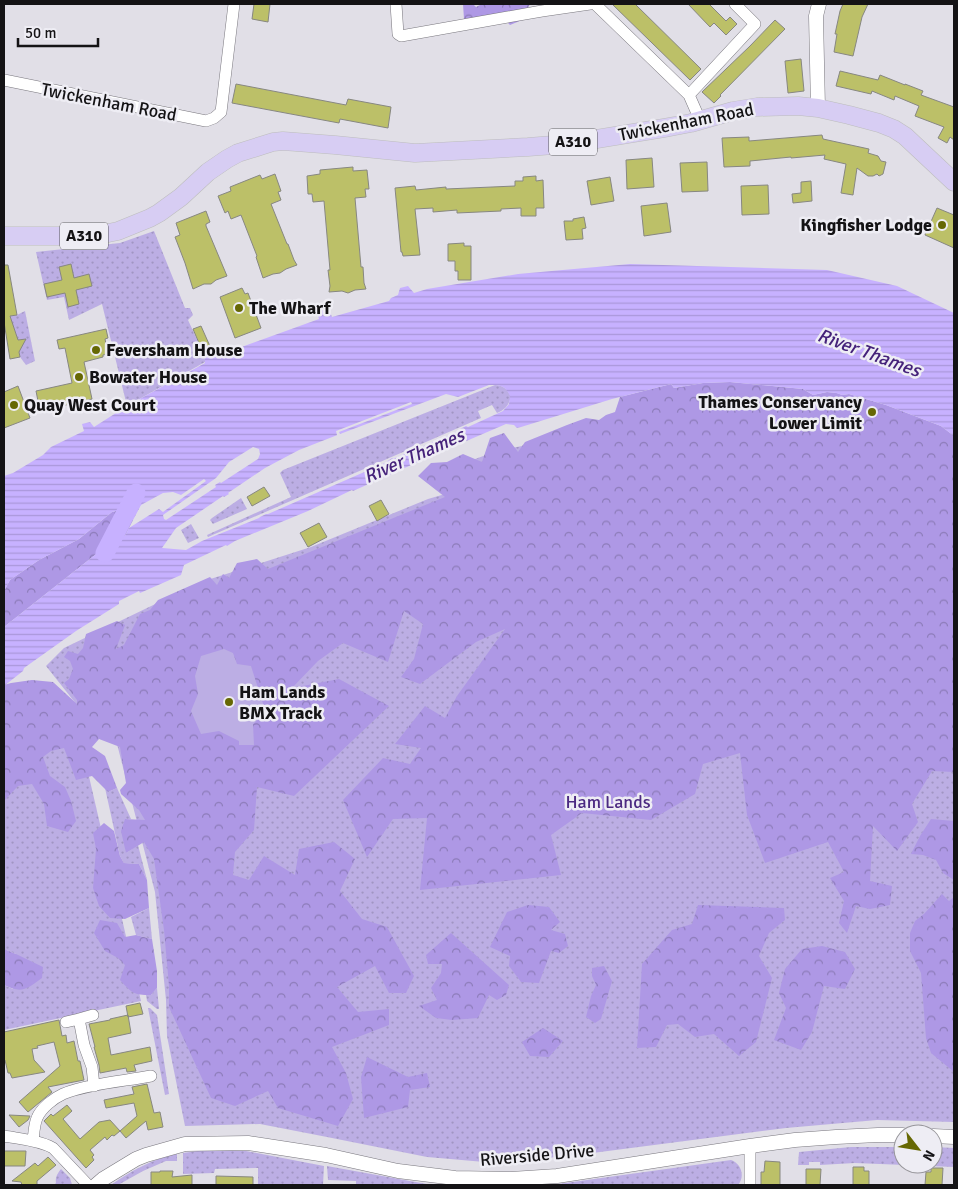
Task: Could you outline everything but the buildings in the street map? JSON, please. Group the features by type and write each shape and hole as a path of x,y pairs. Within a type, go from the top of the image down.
{"main road":[{"name":"Twickenham Road","path":"4,236 94,236 118,232 159,213 208,172 227,159 238,153 273,142 326,144 415,153 566,144 664,128 757,107 798,106 818,108 849,114 879,123 905,136 954,181"}],"street":[{"name":"Twickenham Road","path":"4,80 206,121 214,118 221,112 234,4"},
{"path":"396,4 398,34 401,36 590,4"},
{"path":"595,4 689,95 700,120"},
{"path":"689,95 755,24 735,4"},
{"path":"818,4 816,16 818,108"},
{"path":"66,1022 93,1015"},
{"path":"79,1019 84,1044 92,1068 94,1086"},
{"path":"33,1141 38,1117 42,1110 53,1100 66,1093 94,1086 151,1076"},
{"name":"Riverside Drive","path":"96,1185 136,1159 175,1147 193,1144 248,1144 326,1155 398,1171 488,1180 557,1176 750,1146 836,1137 893,1135"},
{"path":"4,1136 46,1144 53,1148 88,1185"},
{"path":"750,1146 750,1185"}],"green space":[{"path":"463,4 473,4 476,7 482,4 530,4 522,20 510,25 506,21 472,22 464,19"},
{"path":"154,231 185,308 190,308 193,315 188,320 205,357 205,362 127,406 102,304 69,320 64,297 47,300 36,252 120,243"},
{"path":"25,311 35,361 26,365 20,357 18,346 24,342 22,339 18,340 14,330 5,332 4,317 17,315"},
{"name":"Ham Lands","path":"730,382 803,389 813,395 827,392 842,395 849,394 886,405 941,426 954,436 954,772 932,771 912,804 918,822 897,851 873,826 870,881 892,886 890,905 870,909 856,906 847,933 839,923 844,901 830,878 844,872 828,842 765,863 747,815 740,753 703,764 695,794 651,820 582,813 551,835 561,875 420,890 427,818 393,819 367,857 343,800 383,758 410,764 421,748 395,744 425,706 445,718 457,696 505,629 476,642 420,684 401,677 414,659 423,624 404,611 388,662 343,643 318,661 292,688 339,679 389,706 294,796 257,787 254,830 235,852 233,875 249,880 264,856 295,875 299,849 334,842 355,859 340,891 362,919 387,927 414,976 406,993 389,993 375,966 337,987 358,1012 389,1009 389,1025 332,1047 346,1073 353,1099 338,1126 278,1108 268,1091 235,1106 211,1098 169,1007 164,930 154,859 144,842 126,853 121,831 125,819 145,820 139,810 121,794 120,790 126,783 120,747 99,739 92,747 105,756 117,788 108,792 92,776 76,780 64,748 51,751 43,757 50,776 65,787 76,821 68,832 47,826 44,804 32,784 18,786 4,801 4,685 32,680 53,682 77,704 77,700 64,683 69,679 73,669 70,661 64,657 68,651 78,654 83,648 86,634 117,621 125,625 116,649 124,645 140,614 150,610 158,600 210,577 217,585 223,574 229,578 237,563 257,559 268,569 445,497 418,476 431,463 447,462 463,454 482,462 490,438 504,433 518,452 525,442 586,418 599,420 615,412 620,397 671,384 674,388 703,383"},
{"path":"495,385 504,388 511,396 507,406 497,413 492,405 478,411 481,418 208,537 207,535 291,497 280,473 283,470"},
{"name":"Ham Lands","path":"599,431 954,493 954,1122 877,1120 786,1128 577,1155 496,1163 427,1157 260,1124 185,1126 167,1036 166,1000 155,892 117,744 77,705 46,666 64,648 201,582 311,547 428,499 452,492 445,470 497,451"},
{"path":"241,498 247,509 213,524 210,520 212,518"},
{"path":"116,511 133,520 125,536 111,529 100,551 4,627 4,591 10,580 39,560 79,539 112,512"},
{"path":"191,524 199,538 188,543 181,530"},
{"name":"Ham Lands BMX Track","path":"224,649 233,653 237,664 251,666 266,713 253,724 254,745 239,745 239,741 219,731 201,734 191,711 198,694 195,676 201,656"},
{"path":"4,733 81,742 141,1001 4,1030 4,985 13,989 16,954 4,949"},
{"path":"105,788 108,792 117,788 131,819 125,819 126,853 138,845 147,880 139,864 124,863 120,856"},
{"path":"931,819 954,821 954,880 943,873 936,860 923,855 911,854"},
{"path":"104,823 114,831 120,856 124,863 139,864 147,880 149,908 125,919 110,918 99,906 93,888 96,849 93,833"},
{"path":"942,894 949,901 954,897 954,1072 931,1053 926,1038 921,973 910,951 910,933 915,921"},
{"path":"528,905 549,907 560,922 551,930 565,934 568,946 559,953 551,951 539,983 521,982 509,966 510,956 490,947 507,912"},
{"path":"698,905 784,908 785,920 769,933 759,956 772,978 756,1042 739,1056 714,1034 695,1037 678,1024 667,1025 656,1047 637,1048 642,964 672,930 692,924"},
{"path":"149,908 152,939 136,935 131,917"},
{"path":"100,920 117,923 125,937 136,935 152,939 157,971 157,988 151,995 133,992 120,980 125,965 118,958 105,951 94,933"},
{"path":"451,933 509,985 506,995 497,1000 489,995 478,1018 452,1020 436,1018 419,1006 437,1000 431,988 441,973 442,964 428,964 426,955"},
{"path":"822,946 845,952 855,969 845,989 824,986 812,1032 801,1050 774,1040 786,1008 779,993 785,969 802,949"},
{"path":"4,949 43,967 42,978 20,990 4,985"},
{"path":"604,966 612,981 601,1019 595,1023 586,1017 596,985 592,976 592,968"},
{"path":"157,988 159,1009 147,1001 146,995 151,995"},
{"path":"148,1008 157,1015 169,1094 165,1095"},
{"path":"543,1028 563,1041 549,1057 530,1056 522,1042"},
{"path":"367,1057 408,1077 427,1073 430,1087 410,1090 408,1107 364,1118 361,1077"},
{"path":"851,1147 893,1147 893,1165 855,1163 820,1165 820,1162 809,1162 809,1165 798,1165 799,1152"},
{"path":"943,1147 954,1148 954,1167 943,1167"},
{"path":"212,1149 246,1151 324,1166 323,1185 258,1185 258,1168 215,1169 214,1173 183,1174 183,1153"},
{"path":"177,1154 177,1161 166,1161 118,1185 111,1185 142,1166"},
{"path":"731,1160 738,1164 741,1171 742,1175 738,1185 551,1185"},
{"path":"327,1166 432,1185 356,1185 356,1181 328,1180"},
{"path":"61,1169 70,1178 72,1185 54,1185"}],"water":[{"path":"630,264 827,270 897,286 954,313 954,436 941,426 886,405 849,394 842,395 827,392 813,395 803,389 730,382 703,383 674,388 671,384 612,399 517,428 514,425 506,424 235,541 184,565 181,575 119,601 119,604 76,631 24,668 23,671 4,686 4,627 100,551 111,528 125,536 129,528 159,509 163,512 206,481 204,479 181,495 173,492 163,493 141,505 133,520 116,511 112,512 79,539 39,560 10,580 4,591 4,476 13,473 43,455 51,447 84,431 82,424 90,422 94,427 127,406 205,363 205,357 229,347 230,350 236,349 319,319 317,312 328,307 332,317 389,301 398,295 400,288 408,286 414,293 427,289 518,274","holes":["489,385 502,386 508,392 510,396 509,404 503,411 202,541 186,550 162,548 176,528 265,468 299,450 446,394 458,397","253,447 259,449 258,459 215,485 216,487 166,520 164,519 163,515 216,478 229,462"]}],"pier":[{"path":"411,402 412,404 339,432 341,436 338,437 337,435 336,431"}],"waterway":[{"name":"River Thames","path":"105,553 136,493"}],"place":[{"name":"Kingfisher Lodge","path":"942,225"},
{"name":"The Wharf","path":"239,308"},
{"name":"Feversham House","path":"96,350"},
{"name":"Bowater House","path":"79,377"},
{"name":"Quay West Court","path":"14,405"},
{"name":"Thames Conservancy Lower Limit","path":"872,412"},
{"name":"Ham Lands BMX Track","path":"229,702"}]}
